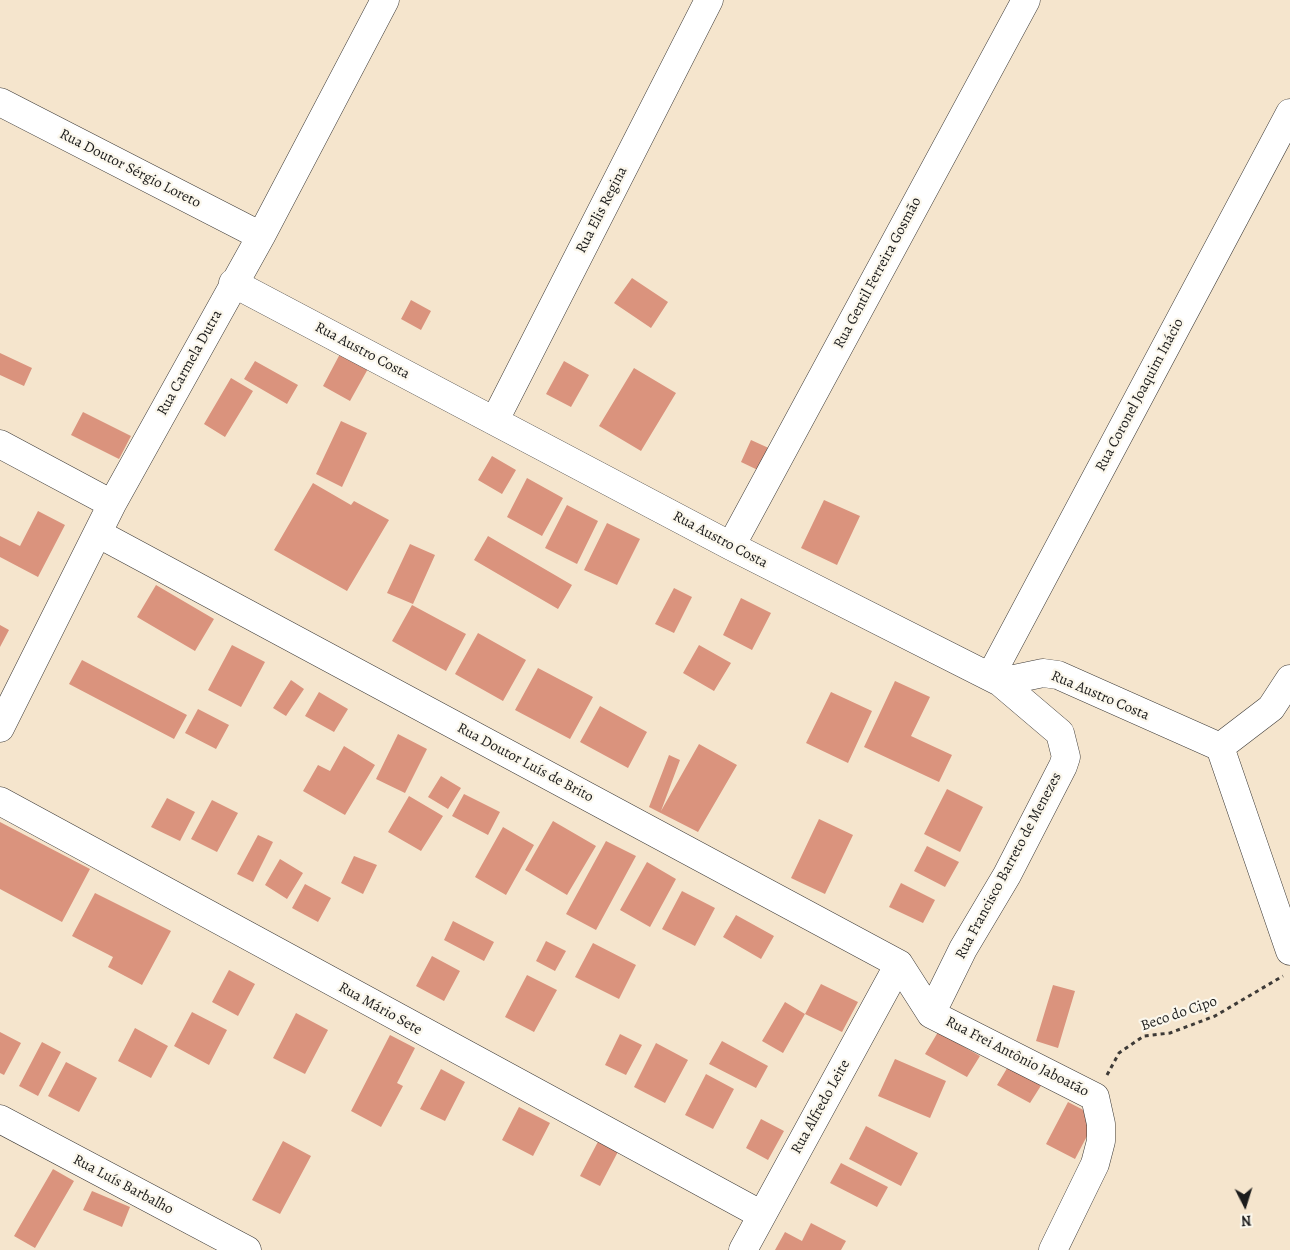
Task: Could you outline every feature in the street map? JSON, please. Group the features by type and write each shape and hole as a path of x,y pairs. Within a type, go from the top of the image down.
{"street":[{"name":"Rua Carmela Dutra","path":"0,728 99,534 112,504 261,236 385,0"},
{"name":"Rua Elis Regina","path":"495,420 709,0"},
{"name":"Rua Gentil Ferreira Gosmão","path":"731,546 1026,0"},
{"name":"Rua Doutor Sérgio Loreto","path":"0,102 261,236"},
{"name":"Rua Coronel Joaquim Inácio","path":"995,680 1290,112"},
{"name":"Rua Austro Costa","path":"234,284 731,546 995,680 1043,673 1058,675 1220,747"},
{"path":"0,444 112,504"},
{"name":"Rua Doutor Luís de Brito","path":"99,534 899,964 932,1014"},
{"path":"1290,679 1271,708 1220,747 1290,951"},
{"name":"Rua Francisco Barreto de Menezes","path":"932,1014 963,949 1029,833 1064,766 1066,757 1060,733 995,680"},
{"name":"Rua Mário Sete","path":"0,801 762,1215"},
{"name":"Rua Alfredo Leite","path":"743,1250 899,964"},
{"name":"Rua Frei Antônio Jaboatão","path":"932,1014 1095,1097 1101,1124 1101,1141 1095,1164 1053,1250"},
{"name":"Rua Luís Barbalho","path":"0,1119 247,1250"}],"path":[{"name":"Beco do Cipo","path":"1095,1097 1119,1052 1144,1036 1170,1033 1215,1016 1290,972"}],"building":[{"path":"632,278 668,302 651,328 614,303"},
{"path":"411,300 431,311 421,330 401,319"},
{"path":"341,352 369,367 350,401 323,386"},
{"path":"0,353 32,368 24,386 0,375"},
{"path":"255,361 298,385 287,404 244,379"},
{"path":"564,361 589,375 571,407 546,394"},
{"path":"634,368 676,393 641,451 599,426"},
{"path":"231,378 253,391 225,437 204,424"},
{"path":"83,412 131,436 119,459 71,435"},
{"path":"341,421 367,433 342,487 316,474"},
{"path":"751,440 773,450 762,472 741,462"},
{"path":"492,456 516,470 502,494 478,480"},
{"path":"527,478 563,498 542,536 507,517"},
{"path":"313,483 351,505 354,501 389,520 347,591 274,550"},
{"path":"824,500 860,516 837,565 801,548"},
{"path":"567,505 598,521 577,564 545,548"},
{"path":"38,511 65,525 38,577 0,557 0,536 20,546"},
{"path":"607,523 640,539 617,585 584,570"},
{"path":"488,536 572,585 558,609 474,560"},
{"path":"410,544 435,555 413,604 387,593"},
{"path":"156,585 214,619 195,651 137,617"},
{"path":"674,588 692,597 674,633 655,624"},
{"path":"741,598 771,613 752,650 723,635"},
{"path":"412,605 466,634 446,671 392,641"},
{"path":"0,625 9,630 0,647"},
{"path":"478,633 526,660 503,701 455,674"},
{"path":"232,645 265,662 241,707 208,690"},
{"path":"699,645 731,663 714,691 683,673"},
{"path":"82,660 187,715 174,739 69,684"},
{"path":"538,668 593,697 570,739 515,710"},
{"path":"291,680 304,689 286,716 273,708"},
{"path":"895,681 930,697 911,736 952,755 939,782 864,747"},
{"path":"319,692 348,709 334,732 305,716"},
{"path":"831,692 872,711 848,763 806,743"},
{"path":"600,706 647,732 628,768 580,742"},
{"path":"198,709 229,725 216,749 185,733"},
{"path":"398,734 427,749 405,793 376,779"},
{"path":"699,744 737,765 698,832 649,807 669,755 680,760 661,811"},
{"path":"344,746 375,765 345,815 303,791 318,765 330,771"},
{"path":"441,776 461,788 448,809 428,797"},
{"path":"947,789 983,807 960,852 924,834"},
{"path":"464,794 500,812 488,835 452,816"},
{"path":"409,796 443,816 421,851 388,832"},
{"path":"167,798 195,812 180,841 151,827"},
{"path":"212,800 238,813 217,852 191,839"},
{"path":"819,819 853,835 825,894 791,878"},
{"path":"553,821 596,846 567,895 525,870"},
{"path":"0,822 90,869 62,922 0,889"},
{"path":"503,827 534,845 506,895 475,877"},
{"path":"258,835 273,842 253,882 237,874"},
{"path":"606,841 636,856 596,930 566,914"},
{"path":"927,846 959,862 945,887 914,871"},
{"path":"354,856 377,865 363,894 341,883"},
{"path":"280,859 303,873 287,899 265,885"},
{"path":"647,862 676,879 650,927 620,910"},
{"path":"901,883 935,900 923,923 889,907"},
{"path":"305,884 331,898 318,922 292,908"},
{"path":"682,891 715,908 695,946 662,929"},
{"path":"95,893 171,931 142,985 108,967 113,957 72,936"},
{"path":"736,915 774,936 761,959 723,937"},
{"path":"453,921 494,942 484,961 444,940"},
{"path":"546,941 566,951 555,971 536,961"},
{"path":"593,943 636,965 619,999 575,977"},
{"path":"432,956 460,971 444,1001 416,986"},
{"path":"229,970 255,984 238,1016 212,1002"},
{"path":"527,975 557,990 534,1032 505,1017"},
{"path":"821,984 858,1002 842,1032 805,1014"},
{"path":"1053,985 1075,991 1058,1048 1036,1041"},
{"path":"785,1002 805,1014 783,1053 762,1041"},
{"path":"192,1012 227,1030 209,1065 174,1046"},
{"path":"296,1013 328,1030 305,1074 273,1058"},
{"path":"135,1028 168,1046 151,1078 118,1061"},
{"path":"0,1032 21,1043 4,1075 0,1073"},
{"path":"938,1032 980,1056 967,1077 925,1054"},
{"path":"620,1034 642,1045 626,1075 605,1065"},
{"path":"390,1035 415,1048 397,1083 403,1086 381,1127 351,1111"},
{"path":"722,1041 768,1066 756,1088 709,1064"},
{"path":"42,1042 61,1052 38,1096 19,1086"},
{"path":"656,1043 688,1060 665,1103 634,1087"},
{"path":"895,1059 946,1081 930,1118 878,1096"},
{"path":"66,1062 97,1078 79,1112 48,1096"},
{"path":"1009,1065 1042,1084 1030,1103 997,1085"},
{"path":"441,1069 465,1082 445,1121 420,1109"},
{"path":"706,1074 734,1089 713,1129 685,1115"},
{"path":"1068,1102 1097,1117 1075,1159 1046,1144"},
{"path":"519,1107 550,1123 533,1156 502,1140"},
{"path":"761,1119 784,1131 768,1160 746,1148"},
{"path":"866,1126 918,1153 901,1186 849,1159"},
{"path":"602,1134 622,1144 600,1186 580,1176"},
{"path":"283,1141 311,1156 280,1214 252,1200"},
{"path":"841,1163 888,1187 877,1207 830,1183"},
{"path":"53,1169 74,1181 35,1248 14,1236"},
{"path":"92,1191 130,1207 122,1227 83,1210"},
{"path":"811,1223 846,1241 841,1250 775,1250 785,1232 802,1241"}]}
